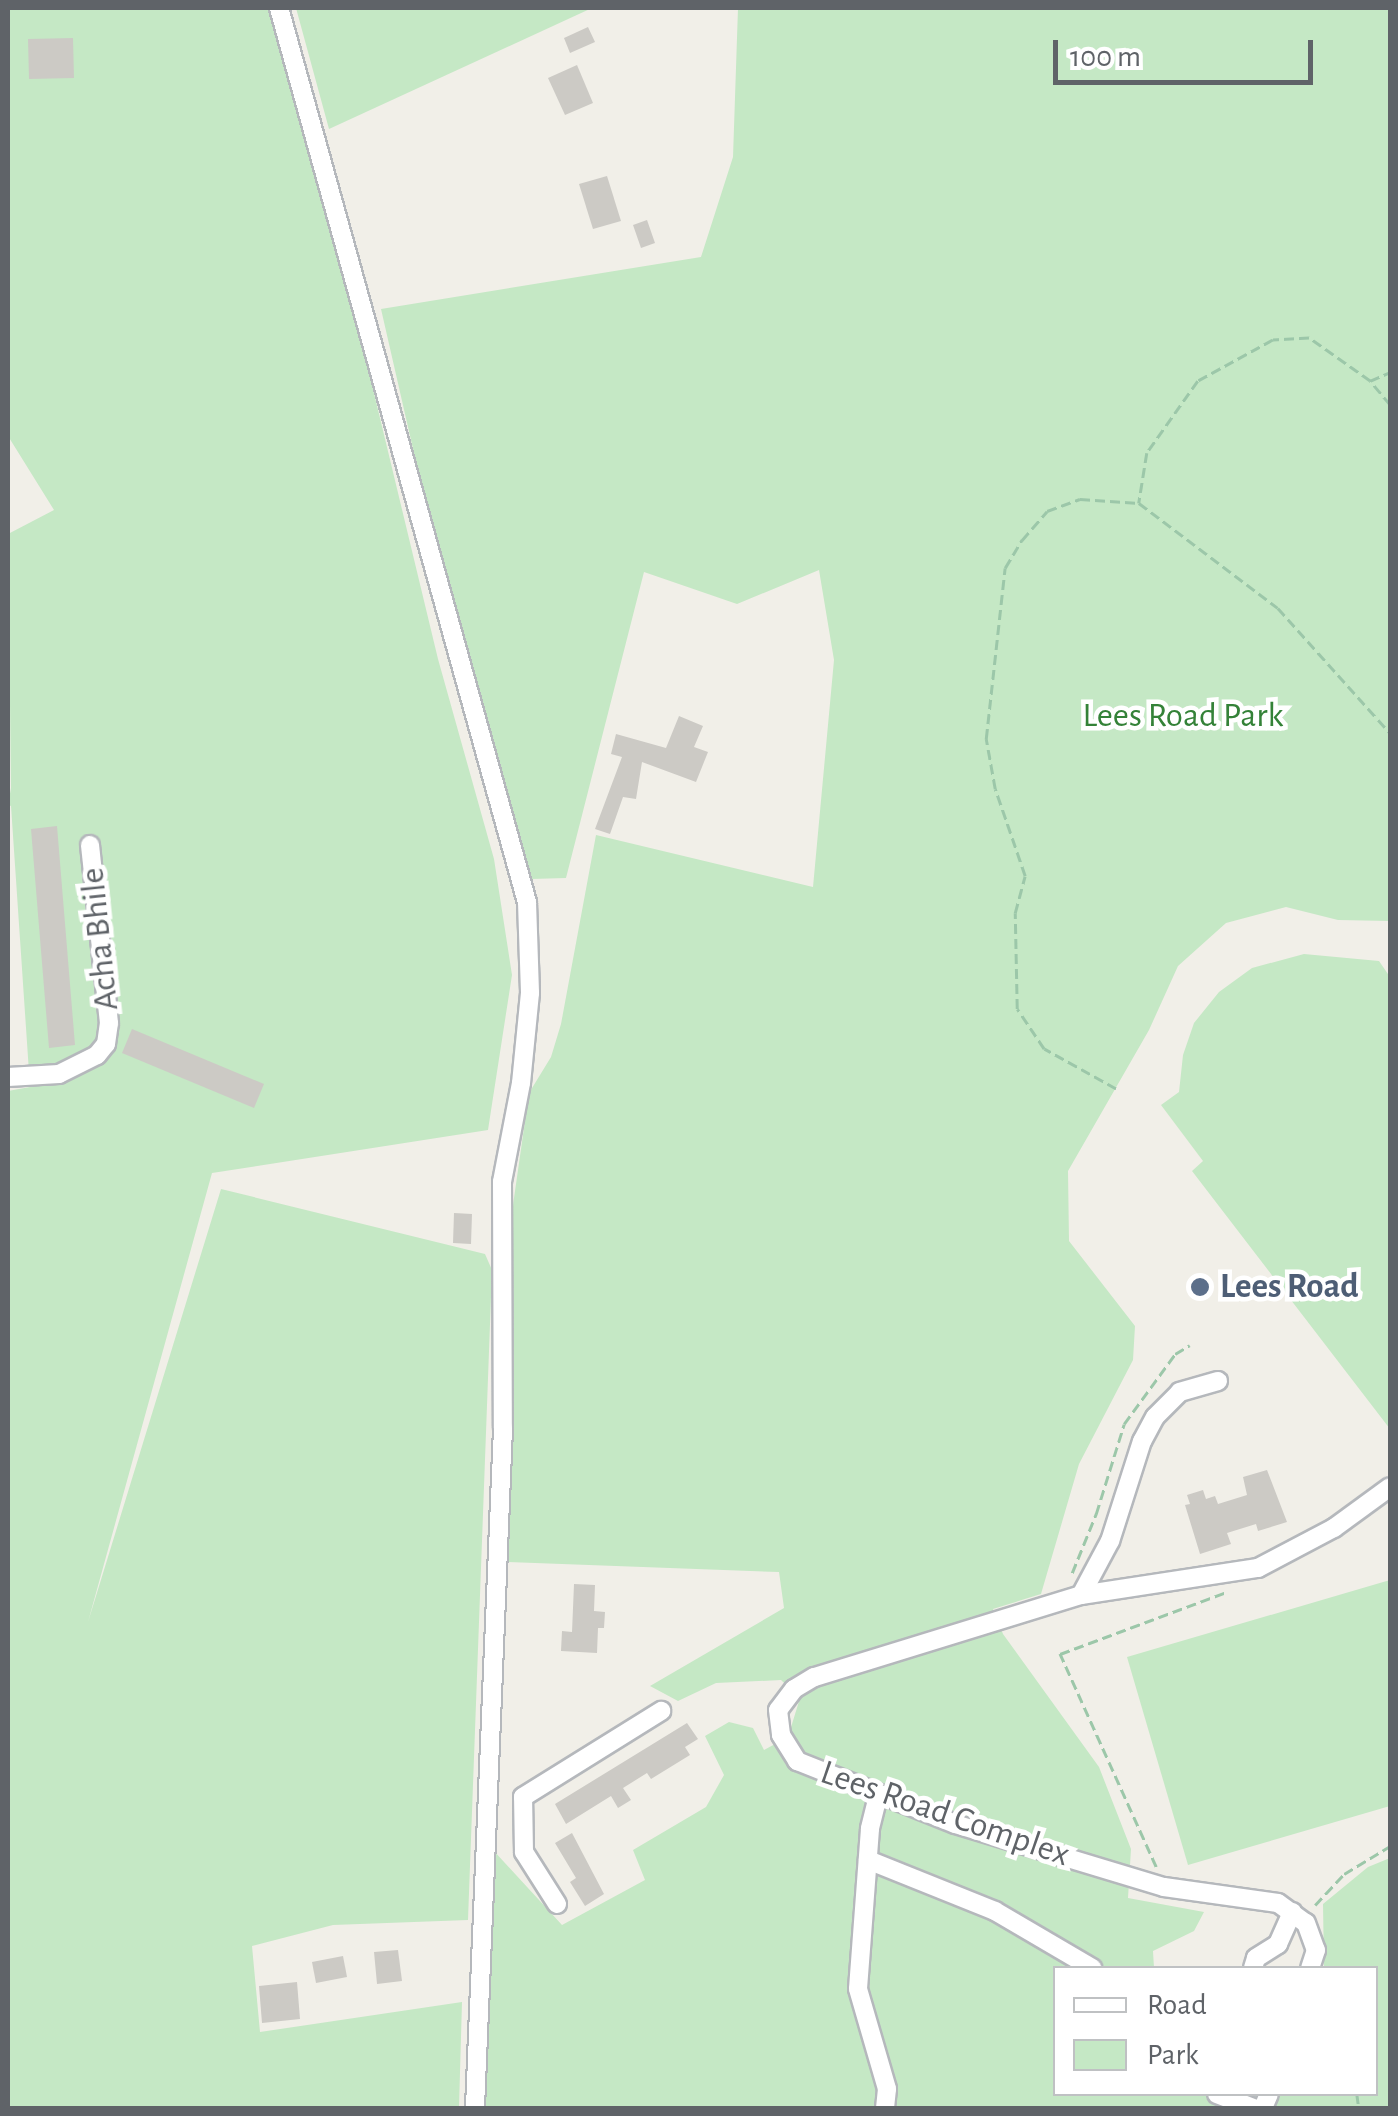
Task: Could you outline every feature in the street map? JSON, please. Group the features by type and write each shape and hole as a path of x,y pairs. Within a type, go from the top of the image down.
{"street":[{"path":"279,8 528,902 530,993 521,1083 502,1182 503,1428 475,2108"},
{"name":"Acha Bhile","path":"8,1077 59,1074 96,1055 106,1044 109,1023 90,846"},
{"path":"1081,1594 1110,1541 1142,1442 1155,1416 1180,1392 1218,1381"},
{"name":"Lees Road Complex","path":"1299,1917 1278,1904 1164,1887 955,1824 878,1796 797,1761 781,1735 778,1710 794,1689 814,1677 1081,1594 1258,1568 1334,1528 1390,1487"},
{"path":"556,1904 524,1852 522,1797 660,1711"},
{"path":"878,1796 868,1860 858,1989 887,2088 885,2108"},
{"path":"488,1806 523,1806"},
{"path":"868,1860 995,1911 1089,1966"},
{"path":"1253,1966 1256,1958 1278,1944 1299,1917 1316,1950 1311,1966"},
{"path":"1222,2096 1254,2108"}],"path":[{"path":"1138,503 1147,452 1198,381 1273,340 1309,338 1370,381 1390,404"},
{"path":"1370,381 1390,372"},
{"path":"1116,1089 1044,1049 1017,1009 1015,913 1025,876 995,789 986,739 1005,568 1022,540 1047,511 1080,498 1138,503 1278,608 1390,733"},
{"path":"1164,1887 1060,1654 1236,1589"},
{"path":"1299,1917 1344,1874 1390,1846"}],"green space":[{"path":"8,8 269,8 354,310 438,659 494,859 512,975 488,1130 212,1173 88,1622 221,1189 485,1254 492,1270 468,1920 333,1925 252,1946 260,2032 462,2002 459,2108 8,2108 8,1091 30,1087 8,805 8,534 54,510 8,436"},
{"path":"296,8 592,8 329,129"},
{"name":"Lees Road Park","path":"738,8 1390,8 1390,921 1338,920 1286,907 1226,923 1178,966 1149,1030 1068,1171 1069,1241 1135,1326 1133,1360 1079,1464 1041,1594 993,1609 1003,1634 1099,1767 1131,1849 1128,1898 1204,1912 1194,1931 1153,1951 1154,1966 1053,1966 1053,2096 1378,2096 1378,1966 1324,1966 1323,1904 1368,1867 1390,1858 1390,2108 481,2108 493,1850 562,1925 645,1880 633,1850 706,1807 724,1775 705,1736 729,1722 753,1728 764,1750 788,1737 800,1698 781,1680 716,1683 678,1701 650,1686 784,1608 779,1572 507,1562 513,1205 529,1093 551,1057 561,1024 596,835 813,887 834,660 819,570 737,604 644,572 566,878 531,879 416,462 381,309 701,257 733,157"},
{"path":"1304,954 1379,961 1390,977 1390,1429 1192,1171 1203,1161 1161,1105 1179,1092 1183,1055 1194,1023 1219,992 1252,968"},
{"path":"1390,1580 1390,1806 1188,1865 1127,1657"}],"building":[{"path":"588,27 595,42 570,53 564,38"},
{"path":"73,38 74,78 29,79 28,39"},
{"path":"577,65 593,103 565,115 548,78"},
{"path":"607,176 621,221 593,229 579,184"},
{"path":"647,220 655,243 641,248 633,225"},
{"path":"679,716 703,726 694,747 708,752 696,782 642,762 636,799 623,797 610,834 595,829 622,757 611,754 616,734 666,748"},
{"path":"57,826 75,1045 49,1048 31,829"},
{"path":"132,1029 264,1084 254,1108 122,1053"},
{"path":"454,1213 472,1214 471,1244 453,1243"},
{"path":"1267,1470 1287,1522 1258,1531 1256,1524 1227,1533 1231,1544 1200,1554 1185,1505 1190,1504 1187,1495 1203,1490 1206,1499 1215,1496 1218,1504 1247,1495 1243,1477"},
{"path":"574,1584 595,1585 594,1611 605,1612 604,1628 598,1628 597,1653 561,1651 562,1631 572,1632"},
{"path":"687,1723 698,1739 685,1747 690,1755 651,1779 647,1773 623,1788 631,1800 618,1808 611,1796 566,1824 555,1804"},
{"path":"572,1833 604,1894 585,1906 570,1882 576,1878 555,1843"},
{"path":"398,1950 402,1981 377,1984 374,1952"},
{"path":"343,1956 347,1977 316,1983 312,1962"},
{"path":"297,1982 300,2019 262,2023 259,1986"}],"place":[{"name":"Lees Road","path":"1200,1287"}]}
